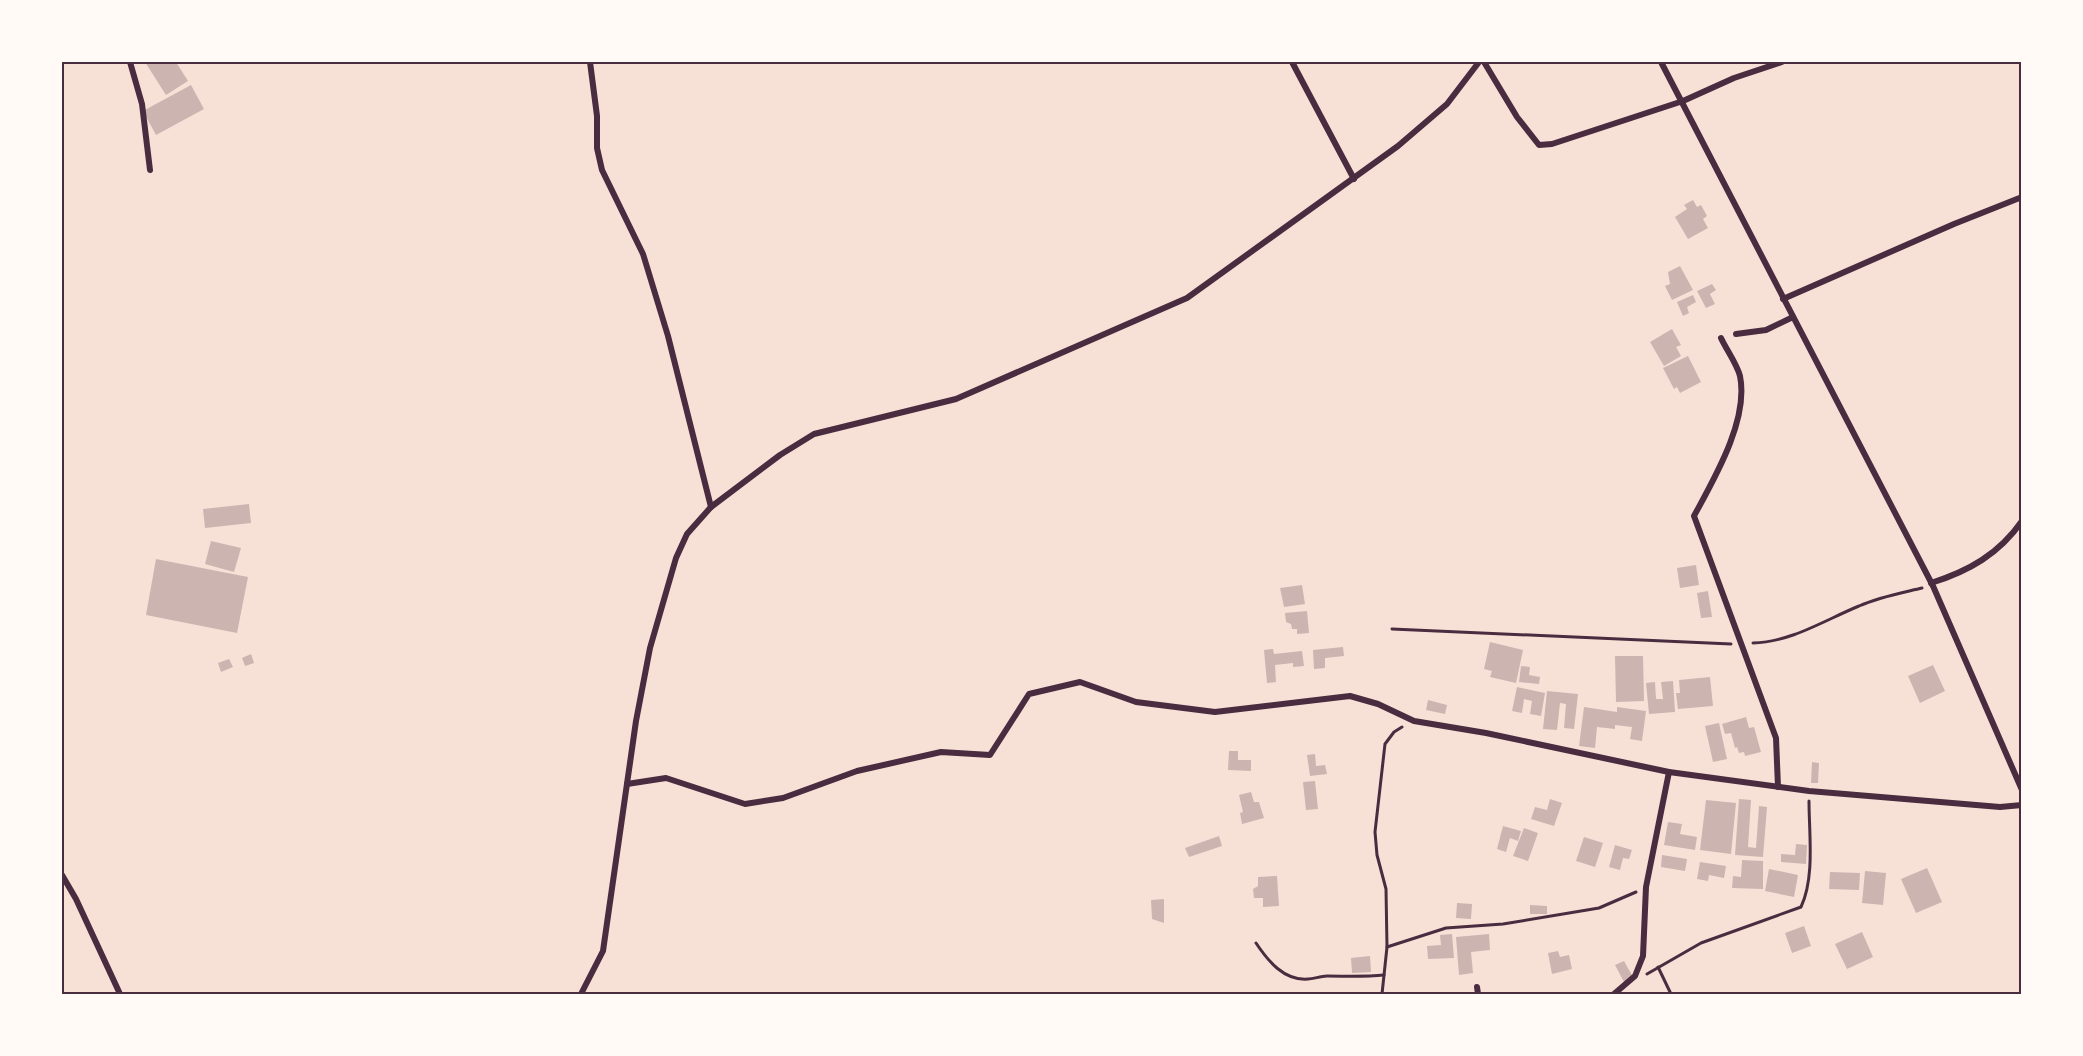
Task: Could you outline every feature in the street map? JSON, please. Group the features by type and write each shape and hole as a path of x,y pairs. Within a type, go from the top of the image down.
{"street":[{"path":"130,62 142,104 150,170"},
{"path":"590,62 597,116 597,148 602,170 643,254 670,346 711,507"},
{"path":"1292,62 1354,179"},
{"path":"581,994 603,951 627,784 650,648 676,558 687,534 711,507 780,455 814,434 956,399 1187,298 1398,146 1447,104 1479,62"},
{"path":"1484,62 1517,117 1539,145 1552,144 1683,101 1734,78 1782,62"},
{"path":"1661,62 1932,585 2019,776 2022,790"},
{"path":"1783,298 2022,197"},
{"path":"1736,334 1766,330 1793,317"},
{"path":"1721,338 1740,375 1738,415 1728,448 1694,516 1712,570 1776,738 1778,787"},
{"path":"1932,585 1979,563 1999,548 2022,521"},
{"path":"627,784 666,778 745,804 783,798 857,771 942,752 990,755 1029,694 1080,682 1137,702 1215,712 1350,696 1378,704 1414,721 1486,733 1669,772 1809,791 2000,807 2022,805"},
{"path":"1614,994 1635,976 1643,956 1646,887 1669,772"},
{"path":"62,875 76,899 120,994"}],"path":[{"path":"1392,629 1742,644 1768,642 1812,628 1887,596 1932,585"},
{"path":"1382,994 1387,947 1386,889 1377,855 1375,832 1385,744 1394,732 1414,721"},
{"path":"1624,987 1701,943 1801,907 1806,895 1808,877 1809,791"},
{"path":"1387,947 1446,928 1503,924 1599,908 1646,887"},
{"path":"1257,943 1265,957 1286,976 1306,980 1325,976 1348,978 1384,975"},
{"path":"1658,967 1671,994"}],"building":[{"path":"145,62 176,62 188,81 166,95"},
{"path":"191,85 204,109 156,135 143,111"},
{"path":"1693,200 1697,207 1701,205 1707,216 1703,219 1708,228 1688,239 1675,217 1687,209 1684,205"},
{"path":"1680,266 1693,290 1672,300 1665,286 1670,284 1668,272"},
{"path":"1712,284 1716,290 1710,294 1715,304 1706,308 1697,291"},
{"path":"1693,295 1696,302 1687,307 1689,313 1683,316 1677,302"},
{"path":"1672,329 1681,345 1676,347 1681,356 1664,366 1650,342"},
{"path":"1688,356 1701,382 1680,393 1677,387 1674,389 1663,368"},
{"path":"249,504 251,523 205,528 203,509"},
{"path":"211,541 241,548 234,572 205,564"},
{"path":"156,559 248,577 237,633 146,615"},
{"path":"1696,565 1699,585 1680,588 1677,568"},
{"path":"1302,585 1305,604 1284,607 1280,588"},
{"path":"1708,591 1712,617 1701,618 1697,593"},
{"path":"1307,611 1309,633 1297,634 1297,629 1292,629 1291,624 1286,622 1285,613"},
{"path":"1490,642 1523,650 1516,683 1490,677 1492,671 1484,669"},
{"path":"1343,647 1344,656 1325,658 1325,668 1314,669 1313,650"},
{"path":"1273,649 1274,654 1302,651 1304,666 1293,667 1293,663 1275,665 1276,682 1267,683 1264,650"},
{"path":"251,654 254,663 245,666 242,658"},
{"path":"1615,656 1643,656 1644,701 1616,702"},
{"path":"229,659 233,667 221,672 218,663"},
{"path":"1933,665 1945,691 1920,703 1908,676"},
{"path":"1521,666 1530,667 1529,675 1540,677 1539,684 1519,682"},
{"path":"1710,677 1713,706 1678,709 1676,693 1680,693 1679,680"},
{"path":"1673,681 1675,712 1649,714 1646,683 1655,682 1656,699 1663,699 1661,682"},
{"path":"1517,687 1545,693 1541,716 1530,714 1532,701 1524,699 1522,713 1512,711"},
{"path":"1547,691 1578,694 1574,729 1564,728 1566,704 1560,703 1557,730 1543,729"},
{"path":"1428,700 1447,705 1445,714 1426,710"},
{"path":"1584,707 1617,712 1617,707 1646,711 1642,741 1630,739 1632,727 1615,725 1615,729 1597,727 1595,748 1579,746"},
{"path":"1746,717 1749,728 1754,727 1761,752 1745,756 1744,752 1739,753 1737,747 1735,748 1731,733 1725,734 1722,724"},
{"path":"1719,723 1727,759 1713,762 1705,726"},
{"path":"1229,751 1238,751 1238,760 1251,760 1251,771 1228,770"},
{"path":"1315,754 1316,766 1325,765 1327,774 1310,776 1307,755"},
{"path":"1812,762 1819,763 1818,783 1811,783"},
{"path":"1315,781 1318,809 1306,810 1303,782"},
{"path":"1251,792 1254,802 1259,802 1264,818 1242,824 1240,813 1243,812 1239,795"},
{"path":"1550,799 1562,803 1554,826 1531,819 1535,807 1547,810"},
{"path":"1739,799 1751,800 1748,847 1756,848 1759,806 1767,807 1763,857 1735,855"},
{"path":"1706,800 1736,803 1731,854 1700,850"},
{"path":"1668,822 1682,824 1680,834 1697,837 1695,850 1664,845"},
{"path":"1503,826 1521,831 1518,841 1510,838 1506,852 1497,849"},
{"path":"1524,828 1538,833 1528,861 1513,856"},
{"path":"1219,836 1222,846 1189,857 1185,848"},
{"path":"1584,837 1603,843 1595,867 1576,861"},
{"path":"1796,844 1807,845 1806,864 1781,862 1781,854 1795,855"},
{"path":"1615,845 1632,850 1629,859 1623,858 1620,870 1609,867"},
{"path":"1662,855 1687,859 1685,871 1661,867"},
{"path":"1742,860 1763,861 1763,889 1732,888 1733,876 1741,877"},
{"path":"1700,862 1726,866 1724,878 1709,875 1708,881 1697,879"},
{"path":"1927,868 1942,902 1916,913 1901,879"},
{"path":"1769,869 1798,875 1794,897 1765,891"},
{"path":"1865,871 1886,873 1883,905 1862,903"},
{"path":"1830,872 1860,873 1859,890 1829,889"},
{"path":"1277,876 1279,906 1263,907 1263,898 1254,898 1253,889 1258,886 1258,877"},
{"path":"1164,899 1164,923 1152,919 1151,900"},
{"path":"1457,903 1472,904 1471,919 1456,918"},
{"path":"1530,905 1547,906 1547,914 1530,914"},
{"path":"1804,926 1811,946 1792,953 1785,933"},
{"path":"1862,932 1873,957 1847,969 1835,944"},
{"path":"1452,934 1454,958 1428,959 1427,946 1441,945 1440,935"},
{"path":"1489,934 1490,950 1471,952 1473,973 1459,975 1456,937"},
{"path":"1558,951 1560,957 1569,955 1572,969 1552,974 1548,953"},
{"path":"1370,956 1371,972 1352,973 1351,958"},
{"path":"1624,961 1633,977 1624,982 1615,965"}]}
